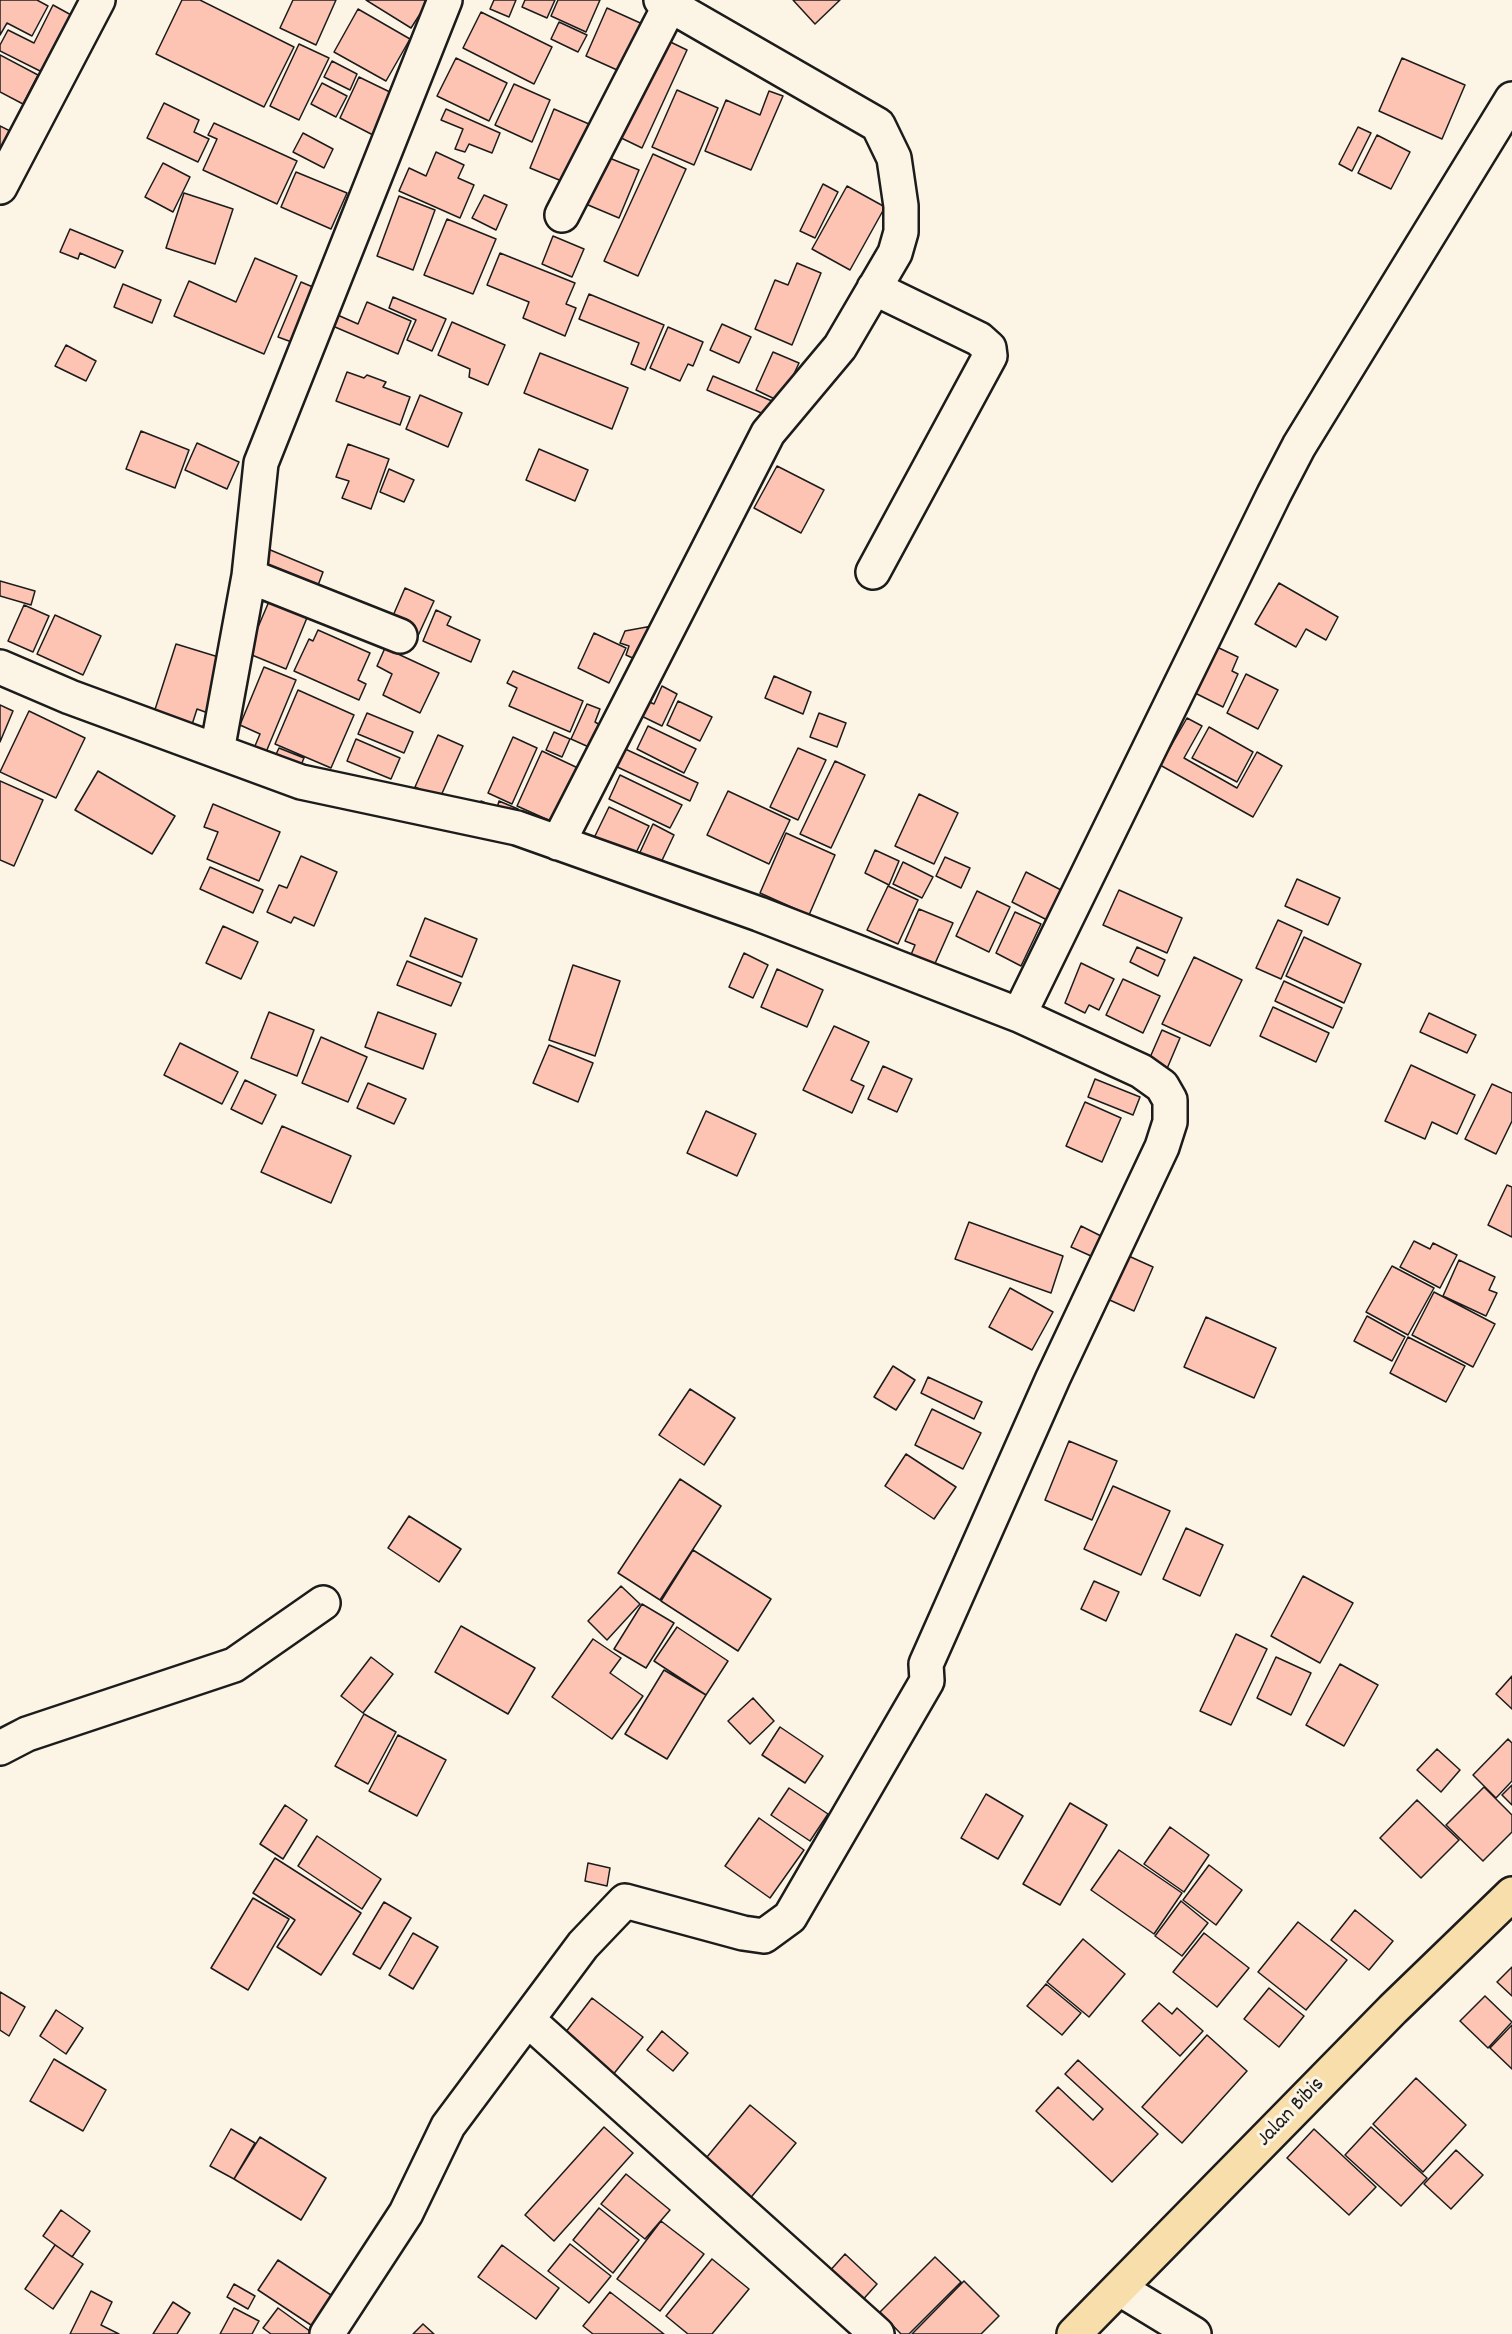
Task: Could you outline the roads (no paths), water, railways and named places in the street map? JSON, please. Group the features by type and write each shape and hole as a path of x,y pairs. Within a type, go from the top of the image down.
{"main road":[{"name":"Jalan Bibis","path":"1074,2334 1393,2009 1512,1894"}],"street":[{"path":"0,187 98,0"},
{"path":"217,751 249,576 261,463 444,0"},
{"path":"558,843 768,433 840,347 895,253 901,232 901,206 894,158 878,125 666,3 562,215"},
{"path":"1019,1015 1284,475 1512,99"},
{"path":"873,572 990,356 989,348 979,339 874,288"},
{"path":"249,576 400,636"},
{"path":"0,666 70,697 301,782 517,828 759,914 1019,1015 1141,1071 1162,1086 1170,1100 1170,1122 1162,1147 1053,1378 926,1664 927,1681 790,1917 764,1936 743,1933 625,1901 583,1946 448,2126 406,2213 327,2334"},
{"path":"0,1748 27,1734 234,1665 322,1603"},
{"path":"528,2020 877,2334"},
{"path":"1120,2289 1194,2334"}]}
